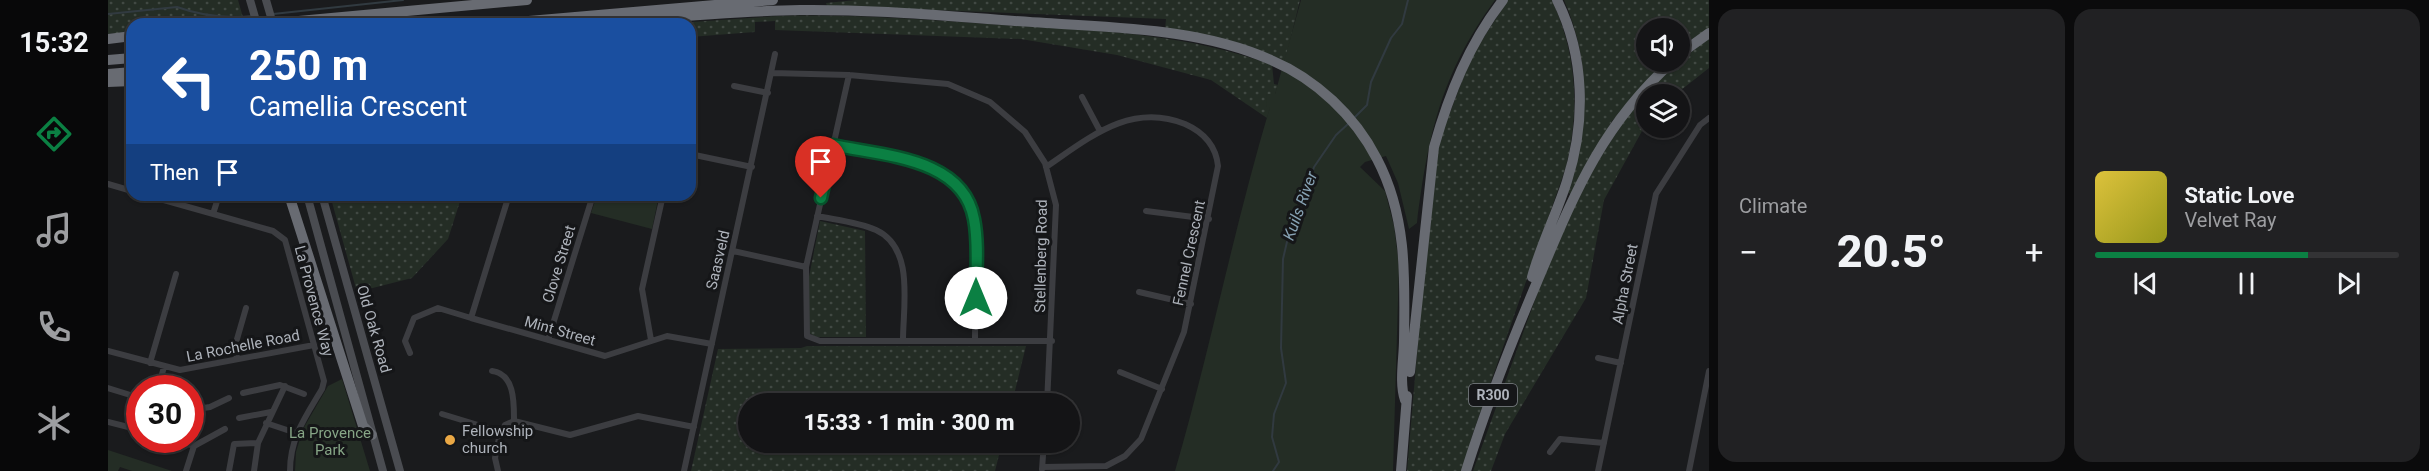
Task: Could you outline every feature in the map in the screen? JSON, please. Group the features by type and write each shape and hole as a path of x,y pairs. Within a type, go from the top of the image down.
{"highway":[{"path":"331,18 527,0"},
{"path":"563,18 773,0"},
{"path":"1405,400 1434,147 1443,114 1468,55 1503,0"},
{"path":"1521,319 1534,270 1568,180 1576,149 1581,96 1579,69 1557,0"},
{"path":"684,18 821,10 1161,32 1219,42 1249,50 1296,73 1350,118 1377,158 1398,214 1405,263 1405,400 1401,471"},
{"path":"1690,47 1709,33"},
{"path":"108,39 126,37"},
{"path":"108,60 126,58"},
{"path":"108,74 126,72"},
{"path":"1521,319 1558,230 1596,153 1622,113 1662,72"},
{"path":"108,82 126,81"},
{"path":"291,201 363,426 372,435"},
{"name":"R300","path":"1467,471 1521,319"}],"main road":[{"path":"266,0 271,18"},
{"path":"250,1 255,18"},
{"name":"Old Oak Road","path":"309,201 383,471"},
{"name":"Old Oak Road","path":"324,201 400,471"}],"street":[{"name":"Saasveld","path":"684,471 775,54"},
{"name":"Stellenberg Road","path":"772,73 849,75 939,82 974,93 998,107 1019,125 1036,147 1046,167 1053,188 1056,214 1048,393"},
{"path":"849,75 806,267 805,332 809,338 820,341 1052,341"},
{"path":"734,86 768,93"},
{"path":"1082,97 1100,131"},
{"name":"Fennel Crescent","path":"1042,469 1095,467 1121,459 1141,439 1181,342 1209,219 1218,166 1217,156 1209,141 1195,128 1169,118 1151,115 1125,121 1100,131 1046,167"},
{"name":"Alpha Street","path":"1598,471 1656,194 1700,124 1709,118"},
{"path":"833,145 930,167 945,175 962,192 971,208 976,227 975,340"},
{"path":"696,155 752,167"},
{"path":"108,184 126,189"},
{"name":"La Provence Way","path":"167,201 273,231 283,238 314,345 323,387 296,433 291,453 290,471"},
{"path":"213,214 217,201"},
{"path":"471,318 507,201"},
{"name":"Clove Street","path":"548,340 591,201"},
{"path":"651,340 642,290 662,201"},
{"path":"1146,211 1209,219"},
{"path":"817,216 873,229 882,234 895,248 901,260 903,273 903,340"},
{"path":"733,250 806,267"},
{"path":"150,363 176,274"},
{"path":"1138,292 1191,304"},
{"path":"237,359 235,346 246,308"},
{"name":"Mint Street","path":"410,353 405,341 414,318 438,308 605,356 671,335 712,344"},
{"name":"La Rochelle Road","path":"108,351 183,370 314,345"},
{"path":"1598,358 1621,363"},
{"path":"162,375 164,367"},
{"path":"492,371 504,376 511,388 514,421"},
{"path":"1689,471 1709,371"},
{"path":"1120,372 1162,389"},
{"path":"243,393 278,385 304,394"},
{"path":"254,471 258,443 285,386"},
{"path":"108,388 126,394"},
{"path":"204,408 229,398"},
{"path":"239,418 271,412"},
{"path":"442,414 501,432"},
{"path":"498,471 495,458 501,432 506,425 514,421 570,435 638,416 694,427"},
{"path":"108,422 126,426"},
{"path":"266,423 296,433"},
{"path":"204,441 225,429"},
{"path":"1550,452 1560,439 1604,442"},
{"path":"229,471 234,444 258,443"},
{"path":"186,471 192,453"},
{"path":"1042,469 1043,453"}],"green space":[{"path":"108,0 238,0 243,18 126,18 126,32 108,34"},
{"path":"856,0 1300,0 1285,62 1165,30 1166,19 827,6 826,3"},
{"path":"1301,0 1495,0 1477,27 1449,80 1432,133 1417,223 1409,229 1398,183 1386,156 1365,162 1360,167 1385,191 1394,226 1399,266 1393,471 1175,471 1270,107 1266,107 1267,94 1275,94"},
{"path":"1508,0 1552,0 1567,41 1574,82 1574,103 1566,167 1472,436 1463,471 1407,471 1432,177 1439,142 1471,57"},
{"path":"1564,0 1709,0 1709,29 1690,43 1690,18 1636,18 1636,72 1657,72 1646,84 1636,84 1636,95 1612,121 1571,194 1568,193 1580,144 1584,96 1583,72 1573,24"},
{"path":"778,16 834,16 1105,31 1173,40 1239,54 1272,65 1274,84 1278,85 1267,118 1211,80 1117,55 1021,39 775,30 775,21 755,22 755,32 696,37 696,22"},
{"path":"1709,38 1709,68 1689,84 1654,84 1667,72 1690,72 1690,53"},
{"path":"1636,104 1636,138 1638,138 1604,200 1586,298 1505,434 1491,471 1473,471 1540,286 1582,188 1626,116"},
{"path":"332,201 460,201 448,239 412,278 357,292"},
{"path":"595,201 658,201 652,229 591,213"},
{"path":"820,221 865,231 866,337 816,337 809,333 808,282"},
{"path":"807,346 1026,346 1014,393 738,393 738,453 1000,453 995,471 691,471 718,349"},
{"name":"La Provence Park","path":"342,379 370,471 295,471 296,452 303,429 328,386"},
{"path":"108,450 172,471 132,471 120,467 118,471 108,471"}],"waterway":[{"path":"273,14 403,0"},
{"name":"Kuils River","path":"1354,118 1367,105 1371,82 1391,38 1402,24 1408,0"},
{"path":"108,14 177,7 214,16 253,16"},
{"name":"Kuils River","path":"1273,471 1279,462 1272,437 1274,414 1286,383 1281,348 1283,259 1290,229 1304,201 1314,167 1336,135 1348,124"}],"place":[{"name":"Fellowship church","path":"450,440"}],"route":[{"path":"821,198 833,145 924,165 945,175 962,192 973,214 976,227 976,298"}]}
